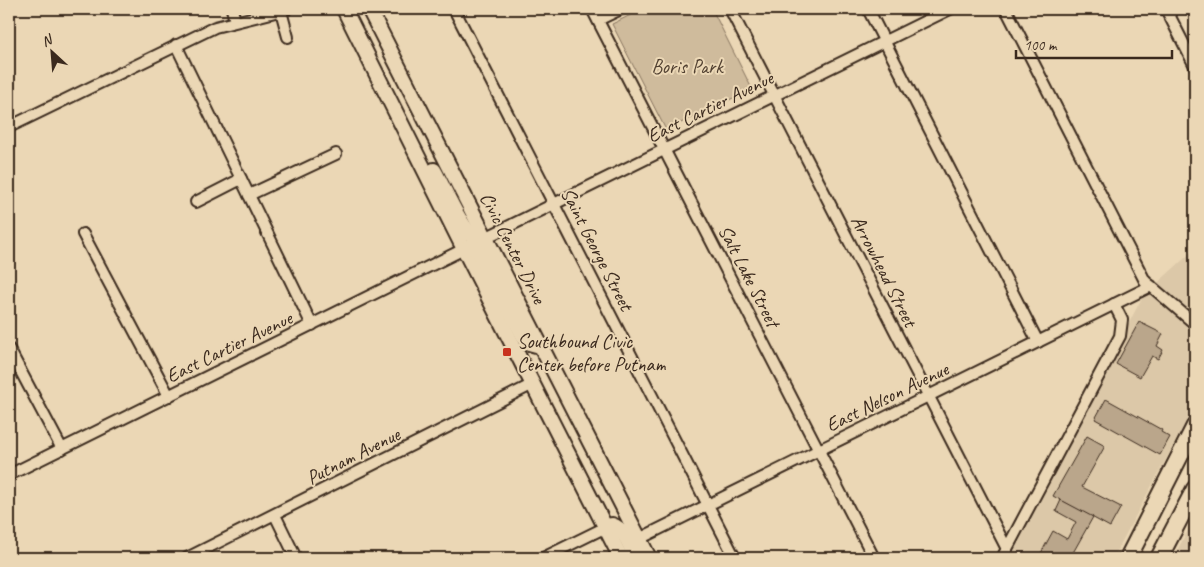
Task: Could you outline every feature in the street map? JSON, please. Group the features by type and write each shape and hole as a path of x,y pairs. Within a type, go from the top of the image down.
{"main road":[{"path":"344,9 621,558"},
{"path":"358,9 388,46"},
{"name":"Civic Center Drive","path":"368,9 649,558"},
{"path":"412,145 422,148 464,226 472,237 477,240 485,238"},
{"path":"464,249 474,247 478,251 524,337 529,343 540,346"},
{"path":"1128,558 1195,426"},
{"path":"1159,558 1195,489"},
{"path":"606,527 618,526 636,558"}],"street":[{"path":"232,9 235,22"},
{"name":"Saint George Street","path":"454,9 735,558"},
{"name":"Salt Lake Street","path":"592,9 874,558"},
{"path":"598,20 621,9"},
{"name":"Arrowhead Street","path":"730,9 928,396 1004,554"},
{"path":"868,9 1038,342"},
{"name":"East Cartier Avenue","path":"485,238 950,9"},
{"path":"1006,9 1145,281 1195,324"},
{"path":"1166,9 1195,66"},
{"path":"9,126 215,27 284,10 288,37"},
{"path":"176,45 312,324"},
{"path":"249,195 336,154"},
{"path":"196,202 241,179"},
{"path":"83,234 169,396"},
{"name":"East Cartier Avenue","path":"9,475 464,249"},
{"name":"East Nelson Avenue","path":"639,539 1151,286"},
{"path":"1004,554 1120,336 1122,320 1114,304"},
{"path":"9,349 62,448"},
{"name":"Putnam Avenue","path":"187,558 533,384"},
{"path":"274,515 296,558"},
{"path":"543,558 606,527"}],"shaded area":[{"path":"1195,249 1195,405 1113,558 1006,558 1143,296"},
{"path":"1195,517 1195,558 1173,558"}],"green space":[{"name":"Boris Park","path":"643,9 712,9 752,89 666,130 612,24"}],"building":[{"path":"1139,322 1163,334 1157,346 1163,350 1158,359 1152,356 1140,377 1116,364"},
{"path":"1106,399 1162,430 1161,432 1170,437 1160,455 1095,419"},
{"path":"1087,436 1105,446 1082,487 1121,507 1110,527 1053,496"},
{"path":"1061,500 1093,517 1070,558 1045,558 1040,555 1053,531 1067,539 1076,522 1056,511"},
{"path":"1195,543 1195,558 1193,558 1188,556"}],"place":[{"name":"Southbound Civic Center before Putnam","path":"507,352"}]}
